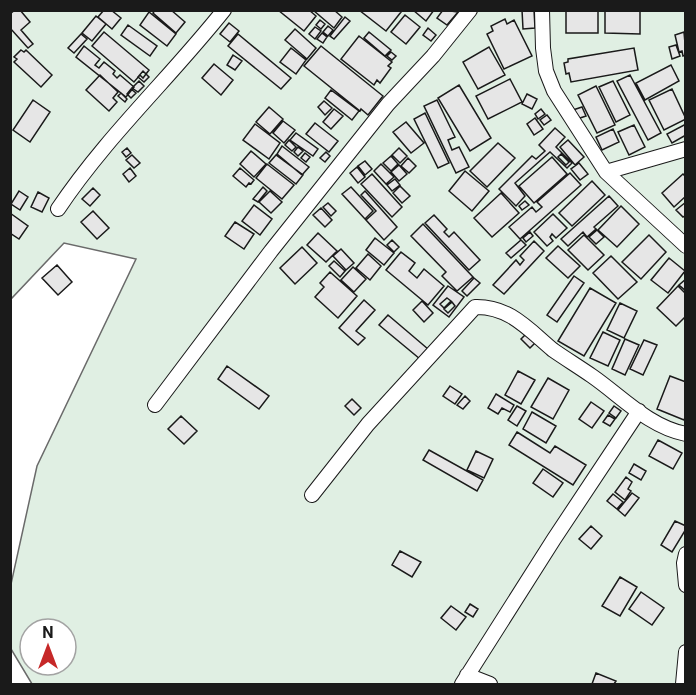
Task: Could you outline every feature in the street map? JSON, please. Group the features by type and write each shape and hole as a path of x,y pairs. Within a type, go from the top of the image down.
{"street":[{"path":"58,209 79,177 108,142 224,10"},
{"path":"155,405 270,251 388,104 433,56 470,10"},
{"path":"542,10 546,71 554,92 606,172 686,246"},
{"path":"606,172 686,149"},
{"path":"312,495 368,423 475,307 491,306 514,317 555,351 649,419 686,434"},
{"path":"490,684 465,680 554,539 639,411"},
{"path":"686,554 684,563 686,585"},
{"path":"683,684 686,652"}],"green space":[{"path":"11,11 685,11 685,684 32,684 28,677 78,677 78,617 18,617 18,661 11,649 11,584 37,466 136,259 64,243 11,299"}],"building":[{"path":"15,10 20,10 30,22 21,30 33,44 28,48 10,28 10,14"},
{"path":"104,10 111,10 121,18 112,29 98,17"},
{"path":"155,10 171,10 185,22 176,33 153,13"},
{"path":"278,10 309,10 316,16 304,31"},
{"path":"313,10 334,10 342,17 334,28"},
{"path":"359,10 399,10 401,12 386,31"},
{"path":"413,10 434,10 426,21"},
{"path":"443,10 458,12 447,25 437,18"},
{"path":"522,10 534,10 535,28 523,29"},
{"path":"566,10 598,10 598,33 566,33"},
{"path":"605,10 640,10 640,34 605,33"},
{"path":"149,12 176,34 167,46 140,25"},
{"path":"405,15 420,27 406,44 391,32"},
{"path":"96,16 106,24 92,41 82,33"},
{"path":"345,17 350,21 334,39 330,36"},
{"path":"505,19 507,24 514,20 532,56 504,69 487,34 493,31 491,26"},
{"path":"320,20 325,24 321,29 316,25"},
{"path":"229,23 239,31 230,42 220,34"},
{"path":"128,25 157,46 150,56 121,35"},
{"path":"328,26 333,30 328,36 323,32"},
{"path":"315,27 321,31 315,39 309,34"},
{"path":"428,28 436,35 431,41 423,35"},
{"path":"295,29 316,48 307,59 285,40"},
{"path":"104,32 149,70 143,78 140,75 134,82 92,46"},
{"path":"369,32 391,50 385,56 364,38"},
{"path":"684,32 686,55 683,56 682,51 679,52 675,35"},
{"path":"322,33 327,37 323,43 317,39"},
{"path":"81,34 87,39 74,53 68,48"},
{"path":"238,34 291,78 281,89 228,46"},
{"path":"359,36 392,62 388,66 391,68 380,83 377,80 374,85 341,59"},
{"path":"676,45 680,56 672,59 669,47"},
{"path":"84,46 100,59 95,65 99,68 104,62 115,71 113,74 117,78 120,75 134,87 126,97 76,57"},
{"path":"321,46 383,96 368,115 304,66"},
{"path":"489,47 505,75 478,89 463,62"},
{"path":"291,48 306,60 296,74 280,62"},
{"path":"634,48 638,70 571,82 569,73 566,74 564,63 568,62 568,59"},
{"path":"21,50 24,52 26,50 52,75 41,87 14,62 17,59 14,57"},
{"path":"391,52 396,56 392,60 387,56"},
{"path":"233,55 242,61 235,70 227,65"},
{"path":"214,64 233,80 221,95 202,78"},
{"path":"671,65 679,81 645,100 636,83"},
{"path":"143,71 149,77 144,82 138,77"},
{"path":"100,75 118,92 113,98 117,102 109,111 86,90"},
{"path":"630,75 661,133 648,140 617,81"},
{"path":"510,79 522,102 488,119 476,96"},
{"path":"139,81 144,86 138,92 132,88"},
{"path":"613,81 630,115 616,122 599,87"},
{"path":"459,85 491,138 470,151 438,98"},
{"path":"596,86 615,125 597,133 578,95"},
{"path":"131,89 136,93 131,98 127,94"},
{"path":"672,89 686,119 664,130 649,100"},
{"path":"331,90 359,111 352,120 325,98"},
{"path":"121,93 127,99 125,102 118,96"},
{"path":"527,94 537,99 532,109 522,104"},
{"path":"33,100 50,112 30,142 13,130"},
{"path":"437,100 455,137 448,140 452,150 459,147 469,167 456,173 424,106"},
{"path":"324,101 332,108 325,115 318,107"},
{"path":"269,107 283,119 270,134 256,122"},
{"path":"582,107 586,116 577,119 573,110"},
{"path":"334,109 343,116 331,129 323,122"},
{"path":"541,109 545,114 538,119 535,114"},
{"path":"425,113 449,163 438,168 414,119"},
{"path":"547,115 551,120 544,125 540,120"},
{"path":"535,118 543,129 534,135 527,124"},
{"path":"283,121 295,130 284,143 273,133"},
{"path":"406,122 424,143 411,153 393,132"},
{"path":"315,123 338,141 329,152 306,134"},
{"path":"255,124 280,143 269,159 243,140"},
{"path":"686,124 686,135 672,143 667,134"},
{"path":"634,125 645,147 629,155 618,132"},
{"path":"555,128 565,137 556,147 572,163 567,168 550,152 515,183 525,196 516,206 499,189 532,156 536,159 545,151 539,145","holes":["561,154 569,162 566,165 558,157"]},
{"path":"613,129 619,142 602,150 596,137"},
{"path":"296,133 318,149 313,156 290,140"},
{"path":"289,140 296,147 292,151 285,145"},
{"path":"568,140 584,157 575,165 560,147"},
{"path":"498,143 515,158 487,187 470,171"},
{"path":"282,146 309,167 302,175 277,154"},
{"path":"298,147 303,151 298,156 294,152"},
{"path":"127,148 131,153 126,157 122,152"},
{"path":"399,148 407,156 400,163 392,155"},
{"path":"251,151 266,164 254,177 240,164"},
{"path":"326,152 330,156 325,162 320,158"},
{"path":"305,153 310,157 306,162 301,158"},
{"path":"132,155 140,163 134,168 126,160"},
{"path":"276,155 303,175 296,184 269,163"},
{"path":"391,156 398,164 391,171 383,163"},
{"path":"552,157 567,174 534,203 519,186"},
{"path":"408,158 416,166 409,173 401,166"},
{"path":"365,161 372,169 365,175 358,166"},
{"path":"579,163 588,174 580,180 571,169"},
{"path":"267,164 294,185 282,199 256,178"},
{"path":"381,164 394,177 386,184 374,171"},
{"path":"399,165 407,174 399,181 391,172"},
{"path":"357,167 365,177 358,183 350,173"},
{"path":"130,168 136,176 129,182 123,174"},
{"path":"240,168 254,180 246,187 233,176"},
{"path":"465,171 489,191 472,211 449,191"},
{"path":"570,173 581,185 520,239 509,227 532,207 536,212 542,207 537,202"},
{"path":"372,174 402,207 392,217 361,184"},
{"path":"683,174 686,177 686,196 674,207 662,193"},
{"path":"395,179 400,185 392,191 387,185"},
{"path":"592,181 605,195 572,226 559,213"},
{"path":"400,186 410,196 402,203 393,193"},
{"path":"263,187 267,191 258,202 253,199"},
{"path":"351,187 373,211 365,219 342,194"},
{"path":"93,188 100,195 90,206 82,199"},
{"path":"19,191 28,197 20,210 11,204"},
{"path":"270,191 282,202 271,213 259,202"},
{"path":"365,191 397,227 384,240 366,220 376,211 361,195"},
{"path":"38,192 49,198 42,212 31,207"},
{"path":"501,193 519,213 492,237 474,218"},
{"path":"609,196 618,206 594,227 596,229 587,237 583,232 568,246 561,239"},
{"path":"525,201 529,205 522,210 519,206"},
{"path":"686,202 686,215 683,217 676,210"},
{"path":"328,203 336,211 331,216 323,207"},
{"path":"254,205 272,219 260,235 242,221"},
{"path":"621,206 639,224 617,247 598,230"},
{"path":"321,208 332,220 325,227 313,215"},
{"path":"93,211 109,228 97,239 81,222"},
{"path":"10,213 28,226 19,239 10,233"},
{"path":"553,214 567,228 556,238 552,234 550,237 553,241 547,246 534,232"},
{"path":"434,215 447,229 444,232 449,237 454,232 480,260 469,270 425,223"},
{"path":"235,222 254,234 244,249 225,236"},
{"path":"423,224 473,277 457,291 442,276 446,272 411,236"},
{"path":"597,230 604,237 596,244 589,237"},
{"path":"530,232 533,236 526,242 523,238"},
{"path":"318,233 337,251 326,262 307,245"},
{"path":"584,235 604,255 588,270 568,250"},
{"path":"649,235 666,252 641,279 622,262"},
{"path":"375,238 394,253 384,265 366,250"},
{"path":"392,240 399,247 394,252 387,245"},
{"path":"521,240 526,245 511,258 506,253"},
{"path":"534,241 544,251 504,294 493,285 516,260 520,265 524,260 520,256"},
{"path":"558,246 580,266 568,278 546,258"},
{"path":"302,247 317,263 295,284 280,268"},
{"path":"341,249 354,263 346,270 333,256"},
{"path":"401,252 415,263 409,271 417,278 424,269 444,286 428,305 386,270"},
{"path":"368,254 381,266 370,280 356,268"},
{"path":"611,256 637,282 618,299 593,273"},
{"path":"669,258 685,271 668,293 651,280"},
{"path":"334,261 345,271 340,277 329,266"},
{"path":"57,265 72,282 58,295 42,278"},
{"path":"353,267 366,279 354,292 341,280"},
{"path":"330,272 357,296 338,318 315,297 324,287 320,283"},
{"path":"574,276 584,283 557,322 547,315"},
{"path":"474,278 480,283 467,296 462,291"},
{"path":"686,279 686,291 679,285"},
{"path":"448,286 464,297 449,317 433,305","holes":["447,298 451,301 444,308 440,304","452,302 455,306 448,313 444,309"]},
{"path":"678,286 686,294 686,316 676,326 657,308"},
{"path":"590,288 616,303 584,356 558,341"},
{"path":"364,300 375,310 356,331 365,338 358,345 339,328"},
{"path":"422,301 433,313 424,322 413,310"},
{"path":"620,303 637,311 624,338 607,330"},
{"path":"388,315 428,349 420,359 379,325"},
{"path":"603,332 620,340 608,366 590,358"},
{"path":"527,333 536,342 530,348 521,339"},
{"path":"625,339 639,345 625,375 612,369"},
{"path":"644,340 657,345 643,375 630,369"},
{"path":"227,366 269,396 259,409 218,379"},
{"path":"518,371 535,380 521,404 505,395"},
{"path":"670,376 686,382 684,420 657,409"},
{"path":"548,378 569,390 553,419 531,407"},
{"path":"450,386 462,394 455,404 443,396"},
{"path":"496,394 514,405 510,412 502,408 498,414 488,408"},
{"path":"465,396 470,401 463,409 457,405"},
{"path":"352,399 361,408 354,415 345,406"},
{"path":"591,402 604,411 592,428 579,419"},
{"path":"517,406 526,411 517,426 508,420"},
{"path":"614,406 621,411 616,418 609,413"},
{"path":"532,412 556,426 546,443 523,429"},
{"path":"608,415 615,419 610,426 603,422"},
{"path":"181,416 197,431 184,444 168,429"},
{"path":"517,432 550,453 555,446 586,465 573,485 509,445"},
{"path":"658,440 682,453 673,469 649,456"},
{"path":"429,450 483,480 477,491 423,460"},
{"path":"476,451 493,459 484,478 467,470"},
{"path":"634,464 646,471 641,480 629,473"},
{"path":"543,469 563,483 553,497 533,483"},
{"path":"626,477 632,482 628,489 631,491 625,500 615,492"},
{"path":"632,493 639,498 625,516 618,510"},
{"path":"613,494 623,502 617,509 607,501"},
{"path":"675,521 686,526 686,529 672,552 661,545"},
{"path":"591,526 602,536 591,549 579,539"},
{"path":"400,551 421,562 412,577 392,565"},
{"path":"620,577 637,587 620,616 602,606"},
{"path":"641,592 664,608 652,625 629,609"},
{"path":"470,604 478,609 473,617 465,612"},
{"path":"451,606 466,617 456,630 441,618"},
{"path":"596,673 616,681 614,684 592,684"}]}
